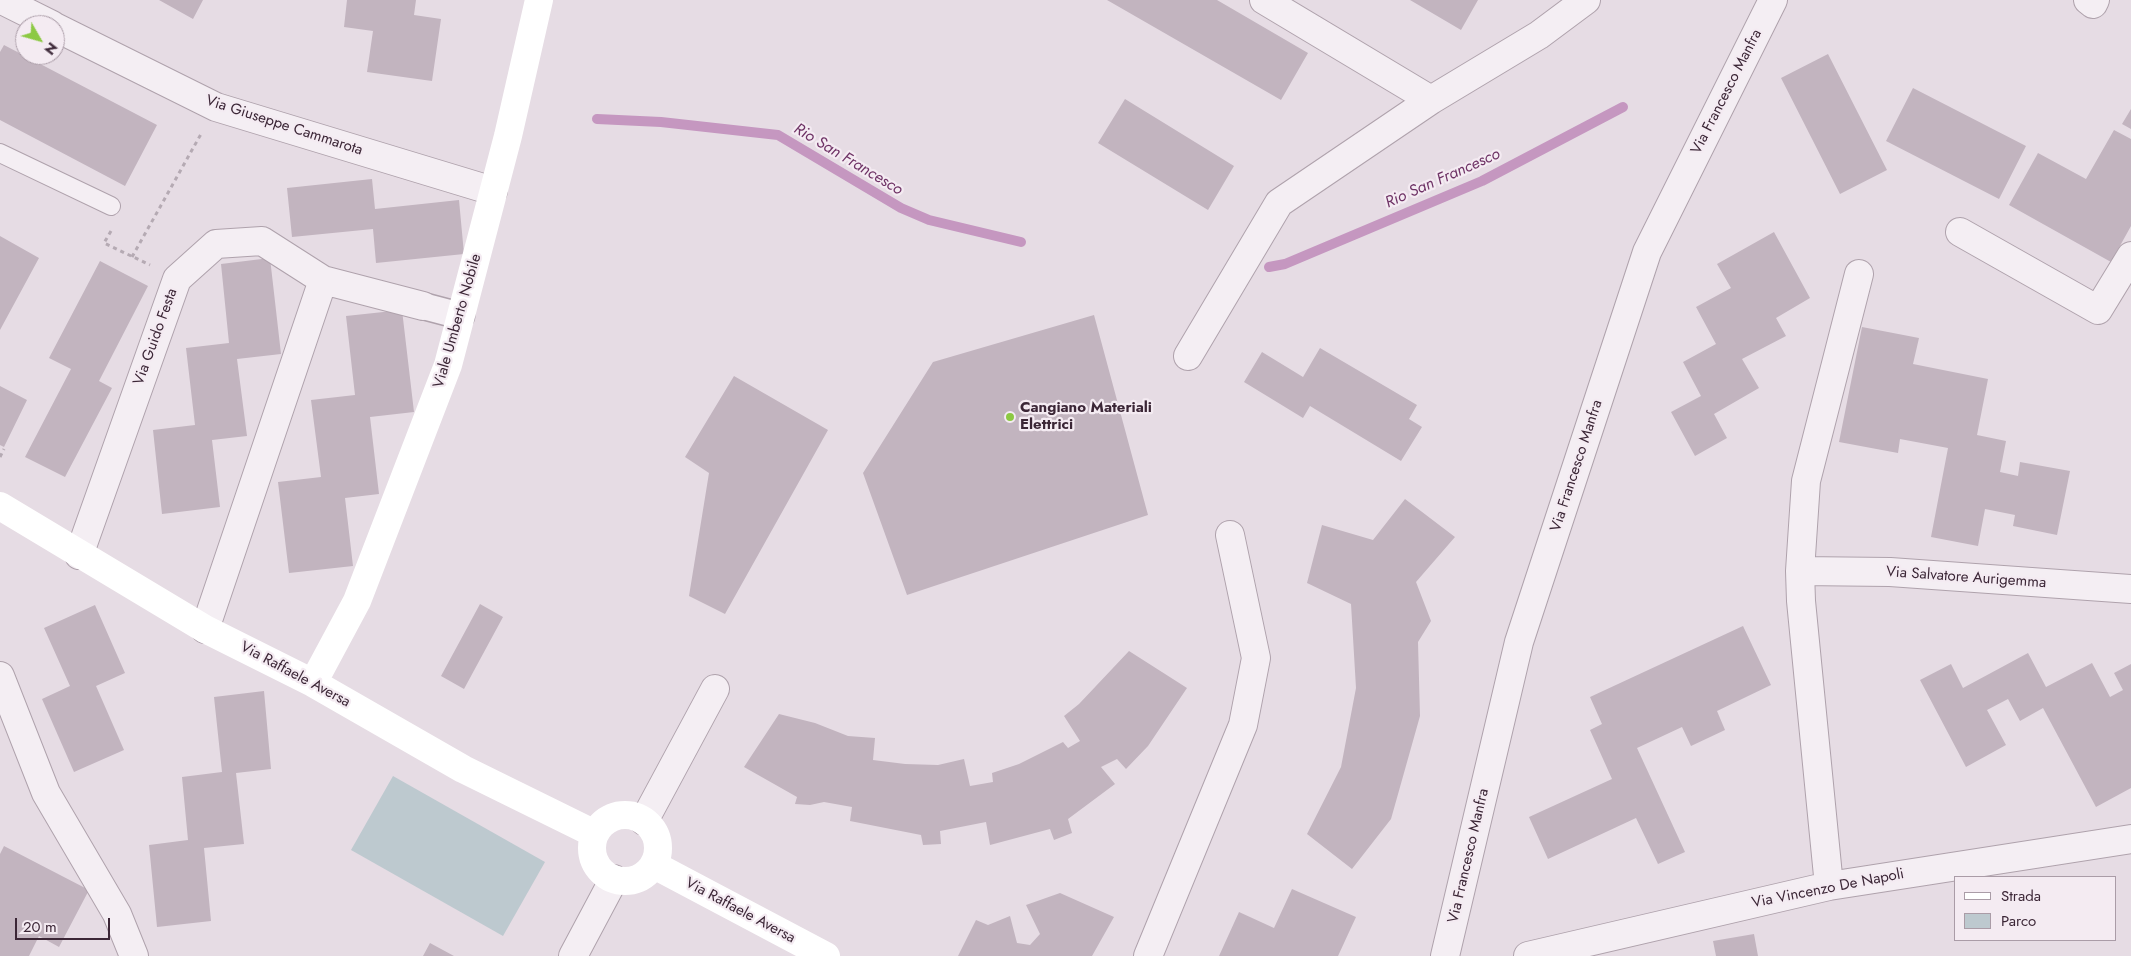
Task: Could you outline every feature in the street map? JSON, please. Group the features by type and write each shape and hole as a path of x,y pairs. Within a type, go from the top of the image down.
{"main road":[{"name":"Viale Umberto Nobile","path":"313,684 357,601 448,365 493,191 539,0"},
{"name":"Via Raffaele Aversa","path":"0,506 205,629 313,684 463,768 595,834"},
{"path":"622,815 634,816 644,821 651,828 658,846 654,865 646,874 636,879 625,881 606,875 594,860 592,850 595,834 602,824 611,818 622,815"},
{"name":"Via Raffaele Aversa","path":"654,865 826,956"}],"street":[{"name":"Via Giuseppe Cammarota","path":"2,0 31,15"},
{"path":"1264,0 1431,100"},
{"path":"1188,356 1279,203 1431,100 1540,34 1586,0"},
{"name":"Via Francesco Manfra","path":"1445,956 1520,642 1647,252 1774,0"},
{"path":"2088,0 2093,4 2095,0"},
{"name":"Via Giuseppe Cammarota","path":"65,32 216,107 493,191"},
{"path":"1960,232 2098,310 2131,256"},
{"name":"Via Guido Festa","path":"79,555 177,279 216,244 262,241 323,280 461,316"},
{"path":"1829,886 1800,571 1806,481 1859,274"},
{"path":"205,629 323,280"},
{"path":"1148,956 1243,725 1256,658 1230,535"},
{"name":"Via Salvatore Aurigemma","path":"1800,571 1890,572 2131,590"},
{"path":"0,676 46,793 117,914 134,956"},
{"path":"644,821 715,689"},
{"name":"Via Vincenzo De Napoli","path":"1528,956 1829,886 2131,839"},
{"path":"572,956 614,879"}],"lane":[{"path":"0,153 110,206"}],"path":[{"path":"132,257 216,107"},
{"path":"104,243 177,279"},
{"path":"0,457 4,449"}],"green space":[{"path":"393,776 545,862 503,936 351,850"}],"building":[{"path":"159,0 203,0 193,19"},
{"path":"347,0 416,0 414,15 441,19 432,81 367,72 373,31 344,27"},
{"path":"1107,0 1217,0 1308,53 1281,100"},
{"path":"1410,0 1478,0 1461,30"},
{"path":"4,45 15,51 15,65 42,65 157,125 125,186 0,120 0,52"},
{"path":"1828,54 1887,170 1840,194 1781,78"},
{"path":"1913,88 2026,146 1999,199 1886,141"},
{"path":"1125,99 1234,166 1208,210 1098,143"},
{"path":"2131,109 2131,129 2122,124"},
{"path":"2114,130 2131,139 2131,226 2111,262 2009,205 2038,153 2086,179"},
{"path":"372,179 375,209 459,200 464,254 376,263 373,229 292,237 287,188"},
{"path":"1774,232 1810,298 1776,318 1786,336 1742,359 1759,388 1714,414 1727,438 1695,456 1671,412 1701,396 1683,362 1716,344 1696,307 1731,288 1717,264"},
{"path":"0,236 39,258 0,330"},
{"path":"270,258 281,354 237,359 247,436 212,440 220,507 162,514 153,430 195,425 186,348 229,343 221,264"},
{"path":"100,261 148,286 99,381 112,388 65,477 25,457 71,369 49,358"},
{"path":"402,310 414,412 370,417 379,494 345,498 353,566 289,573 278,482 321,477 311,400 355,395 346,316"},
{"name":"Cangiano Materiali Elettrici","path":"1094,315 1148,515 907,595 863,473 933,362"},
{"path":"1862,327 1919,338 1913,364 1988,379 1977,435 2006,441 2000,472 2018,476 2020,462 2070,471 2057,535 2013,526 2015,515 1985,509 1978,546 1931,537 1948,448 1900,439 1898,453 1839,442"},
{"path":"1320,348 1417,405 1409,419 1422,427 1401,461 1310,406 1303,418 1244,382 1262,352 1303,377"},
{"path":"734,376 828,430 725,614 689,596 709,473 685,457"},
{"path":"0,386 27,400 4,447 0,445"},
{"path":"1405,499 1455,537 1416,582 1431,621 1418,642 1420,716 1391,819 1352,869 1307,834 1341,767 1356,688 1351,604 1307,583 1322,525 1373,540"},
{"path":"480,604 503,617 464,689 441,676"},
{"path":"95,605 125,673 96,686 124,750 74,772 42,699 70,686 44,628"},
{"path":"1743,626 1771,685 1717,711 1725,730 1691,746 1682,727 1637,748 1685,852 1658,864 1636,818 1548,859 1529,817 1612,779 1590,730 1602,724 1590,697"},
{"path":"1129,651 1187,688 1148,746 1126,769 1117,759 1101,767 1115,784 1068,819 1072,833 1054,840 1050,829 990,845 986,822 940,831 941,844 923,845 921,835 850,821 852,807 824,802 810,805 795,804 797,797 744,767 779,714 815,723 848,736 875,738 873,760 905,764 938,765 964,759 970,786 993,782 992,773 1019,764 1063,742 1068,748 1080,741 1064,716 1079,704"},
{"path":"2028,653 2046,687 2092,663 2110,697 2123,690 2114,673 2131,664 2131,788 2096,807 2043,708 2020,721 2008,699 1987,710 2006,745 1966,767 1920,680 1951,664 1963,688"},
{"path":"264,691 271,769 236,773 244,844 204,848 211,921 157,927 149,845 188,840 182,777 222,772 214,697"},
{"path":"4,846 89,890 59,947 39,936 29,956 0,956 0,854"},
{"path":"1292,889 1356,917 1338,956 1219,956 1239,912 1274,928"},
{"path":"1060,893 1114,917 1092,956 958,956 976,920 988,925 1010,916 1017,943 1030,945 1040,934 1026,905"},
{"path":"1754,934 1758,956 1716,956 1713,941"},
{"path":"430,943 454,956 423,956"}],"waterway":[{"name":"Rio San Francesco","path":"1269,267 1285,264 1482,181 1623,107"},
{"name":"Rio San Francesco","path":"597,119 661,122 778,135 901,208 929,220 1021,242"}],"place":[{"name":"Cangiano Materiali Elettrici","path":"1010,417"}]}
